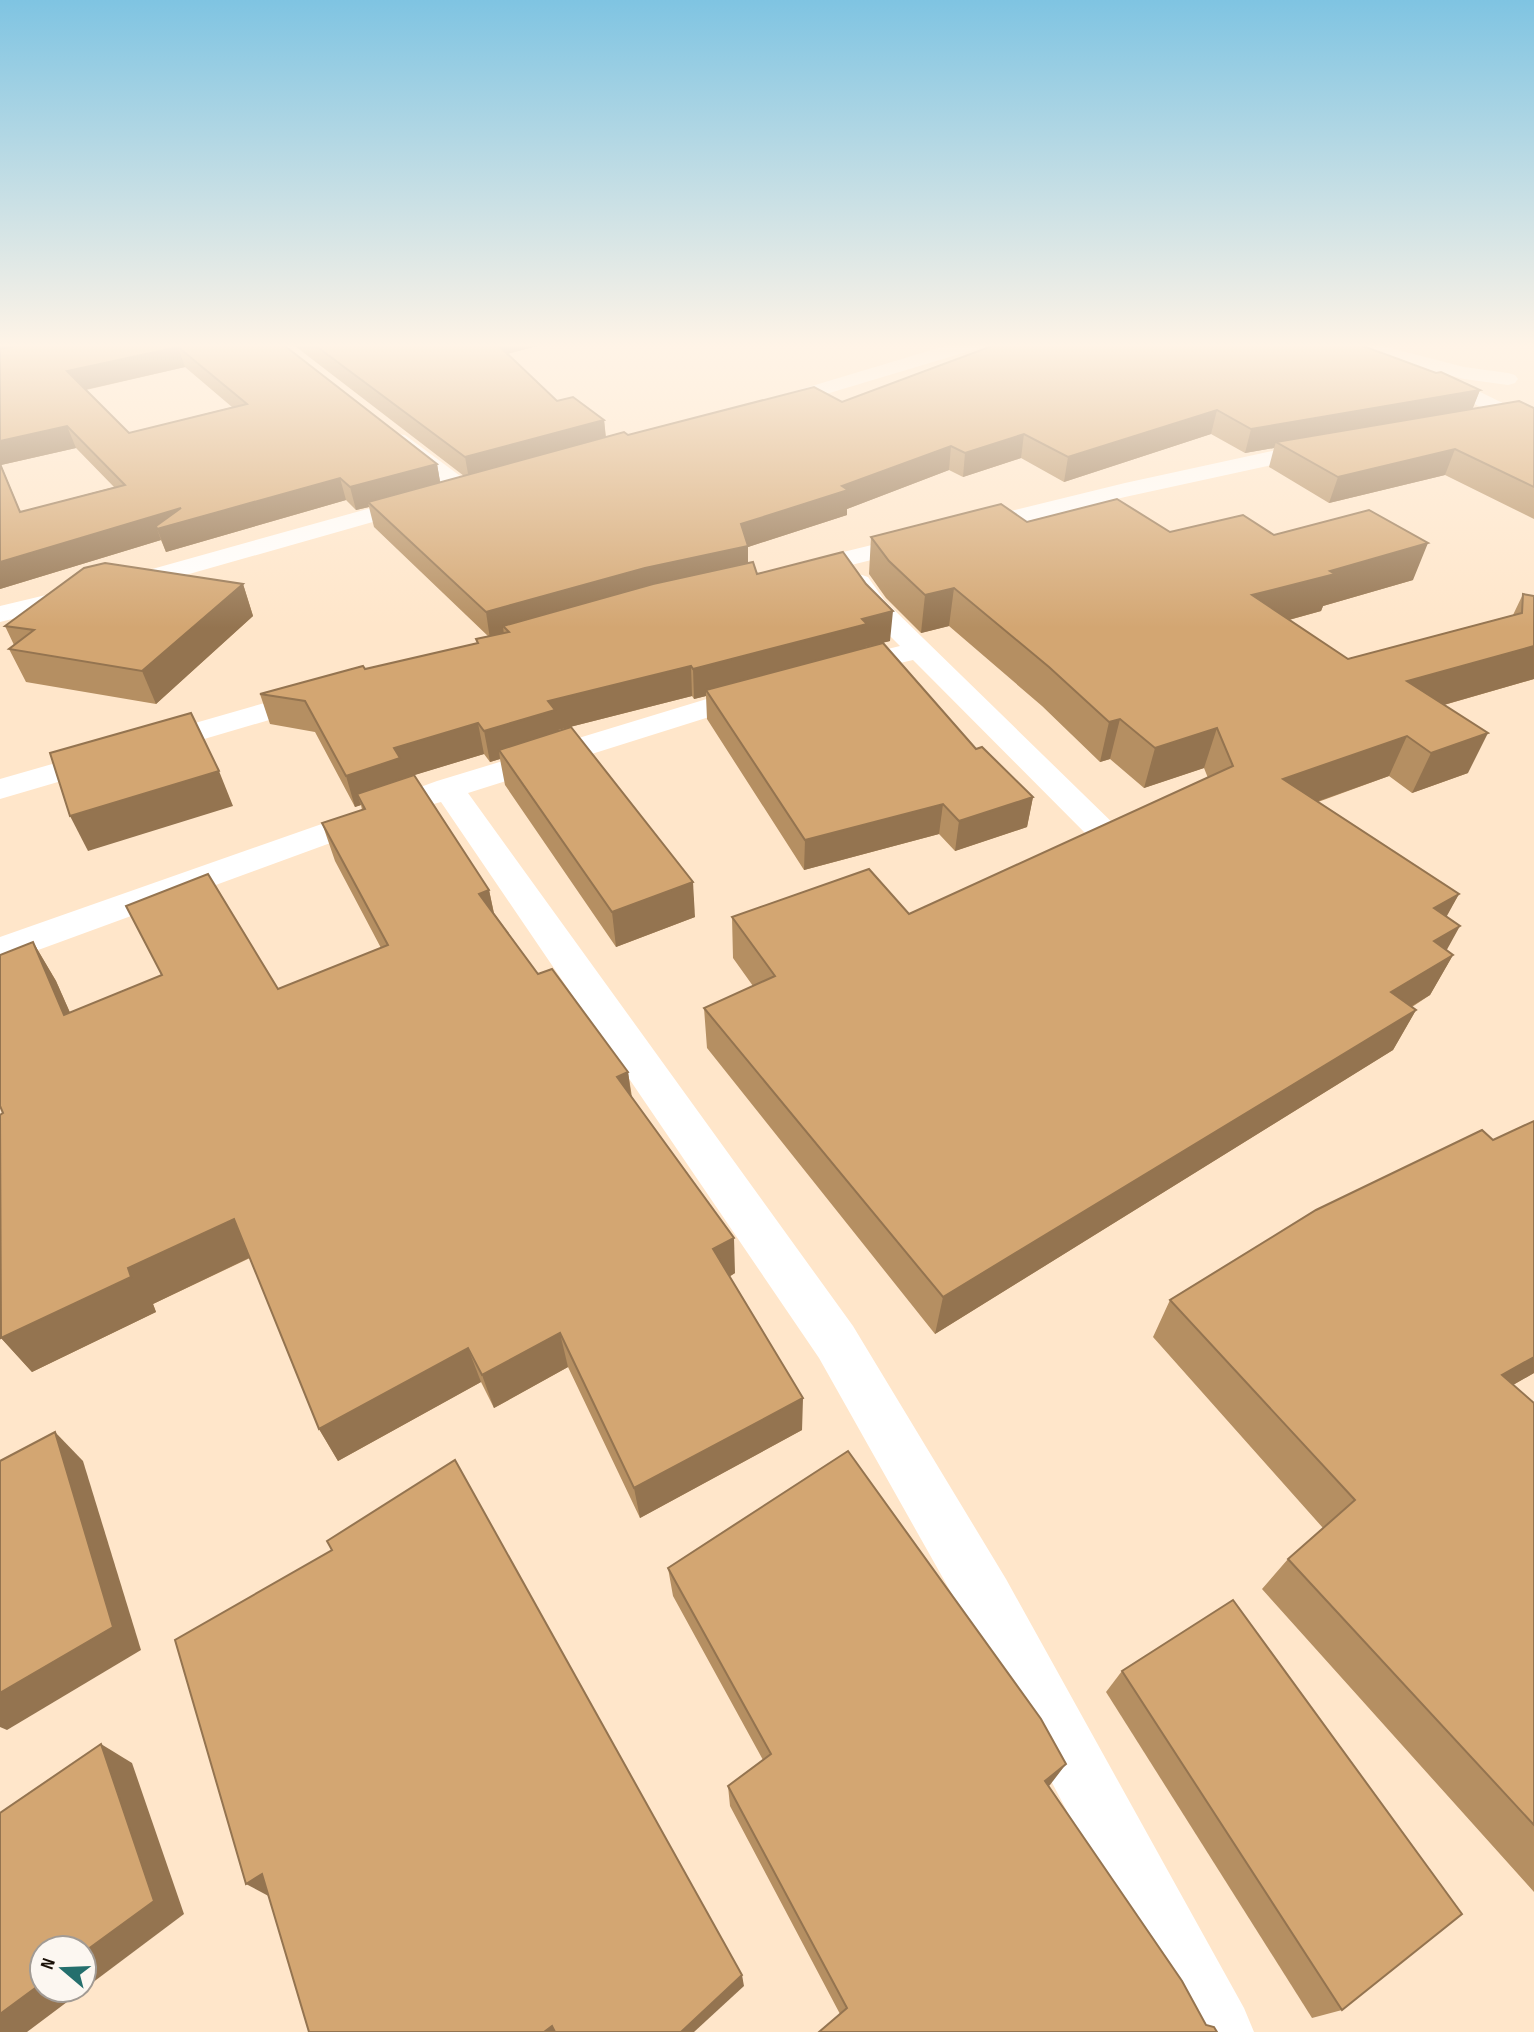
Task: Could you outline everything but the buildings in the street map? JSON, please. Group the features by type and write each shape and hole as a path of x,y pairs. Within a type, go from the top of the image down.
{"main road":[{"path":"395,438 463,489"},
{"path":"779,575 1087,499 1350,442"},
{"path":"0,614 145,579 488,482"},
{"path":"844,560 875,606 1109,838"},
{"path":"821,673 920,650"},
{"path":"0,951 448,788 784,684"},
{"path":"0,789 344,690"},
{"path":"448,788 836,1342 986,1599 1220,2032"}]}
